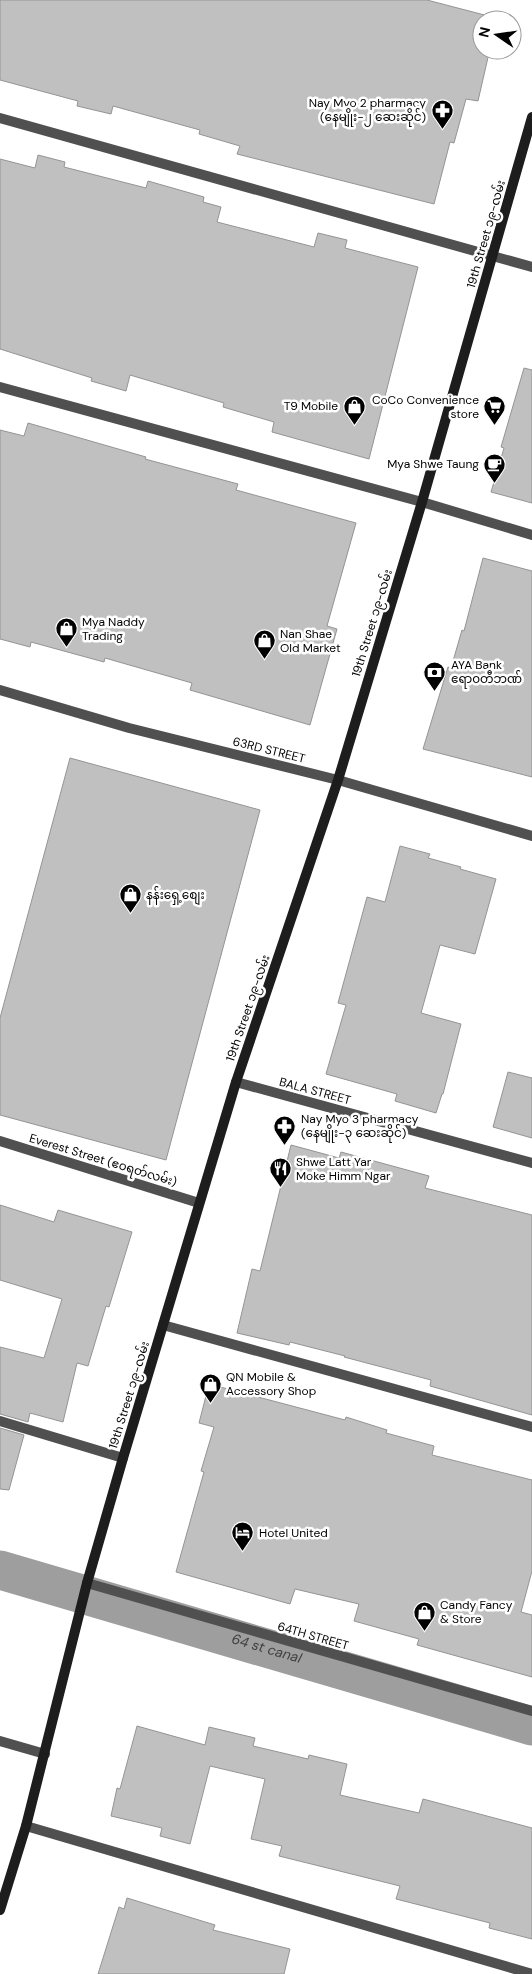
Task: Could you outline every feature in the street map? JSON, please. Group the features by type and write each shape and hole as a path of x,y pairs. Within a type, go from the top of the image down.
{"street":[{"name":"19th Street ၁၉−လမ်း","path":"0,1910 26,1826 86,1587 123,1458 236,1082 338,780 422,502 532,117"},
{"path":"0,118 532,266"},
{"path":"0,387 422,502 532,535"},
{"name":"63RD STREET","path":"0,690 129,728 338,780 532,836"},
{"name":"BALA STREET","path":"236,1082 532,1163"},
{"name":"Everest Street (ဧ၀ရတ်လမ်း)","path":"0,1141 199,1203"},
{"path":"163,1325 532,1427"},
{"path":"0,1421 123,1458"},
{"name":"64TH STREET","path":"86,1587 532,1712"},
{"path":"0,1741 45,1754"},
{"path":"26,1826 532,1974"}],"building":[{"path":"0,0 427,0 472,12 472,60 487,60 478,101 466,99 454,143 450,142 434,204 237,154 240,146 199,134 200,130 113,106 111,114 77,106 78,101 0,80"},
{"path":"38,155 65,162 64,167 146,188 148,181 204,197 203,202 221,207 217,222 314,247 318,233 347,240 345,248 418,267 369,459 272,432 274,422 223,407 224,403 130,375 126,391 91,381 92,378 0,349 0,159 35,168"},
{"path":"524,368 532,370 532,503 491,492 504,448 501,447"},
{"path":"28,423 146,457 145,459 238,484 236,490 356,523 327,626 337,629 310,725 190,690 192,683 105,658 104,662 31,642 30,647 0,639 0,430 24,436"},
{"path":"483,558 532,571 532,777 423,749 448,667 451,668 462,630 464,631"},
{"name":"နန်းရှေ့စျေး","path":"70,758 260,810 166,1160 0,1115 0,1018"},
{"path":"400,846 430,854 428,858 461,867 460,869 496,879 475,954 440,945 421,1013 461,1024 443,1094 436,1113 395,1101 397,1094 326,1074 346,1005 338,1003 367,897 385,902"},
{"path":"508,1072 532,1078 532,1138 493,1127"},
{"path":"291,1145 339,1158 341,1152 429,1176 425,1188 532,1215 532,1415 430,1386 431,1380 345,1356 290,1342 289,1345 237,1333 252,1269 260,1271"},
{"path":"0,1205 54,1222 58,1210 132,1232 109,1307 106,1306 88,1366 77,1363 63,1422 30,1413 28,1422 0,1414 0,1347 44,1358 62,1299 0,1280"},
{"path":"209,1384 345,1420 346,1417 387,1430 386,1433 434,1446 432,1455 532,1480 532,1571 521,1612 532,1615 532,1677 417,1645 419,1639 354,1621 359,1604 295,1589 290,1604 176,1572 204,1472 201,1471 214,1427 199,1423"},
{"path":"0,1428 24,1435 9,1490 0,1489"},
{"path":"137,1726 205,1745 209,1727 255,1738 253,1746 308,1759 309,1755 347,1764 340,1795 419,1813 423,1799 532,1828 532,1939 489,1928 490,1923 396,1899 400,1886 279,1856 282,1846 251,1839 265,1779 210,1766 190,1844 160,1836 162,1828 111,1816 117,1788 120,1789"},
{"path":"127,1898 215,1925 213,1930 290,1949 284,1974 98,1974 119,1907 124,1909"}],"waterway":[{"name":"64 st canal","path":"0,1570 532,1726"}],"place":[{"name":"Nay Myo 2 pharmacy (နေမျိုး−၂ ဆေးဆိုင်)","path":"442,129"},
{"name":"T9 Mobile","path":"354,425"},
{"name":"CoCo Convenience store","path":"495,426"},
{"name":"Mya Shwe Taung","path":"495,483"},
{"name":"Mya Naddy Trading","path":"66,648"},
{"name":"Nan Shae Old Market","path":"264,660"},
{"name":"AYA Bank ဧရာ၀တီဘဏ်","path":"435,691"},
{"name":"နန်းရှေ့စျေး","path":"130,914"},
{"name":"Nay Myo 3 pharmacy (နေမျိုး−၃ ဆေးဆိုင်)","path":"285,1145"},
{"name":"Shwe Latt Yar Moke Himm Ngar","path":"280,1188"},
{"name":"QN Mobile & Accessory Shop","path":"210,1403"},
{"name":"Hotel United","path":"243,1552"},
{"name":"Candy Fancy & Store","path":"424,1631"}]}
